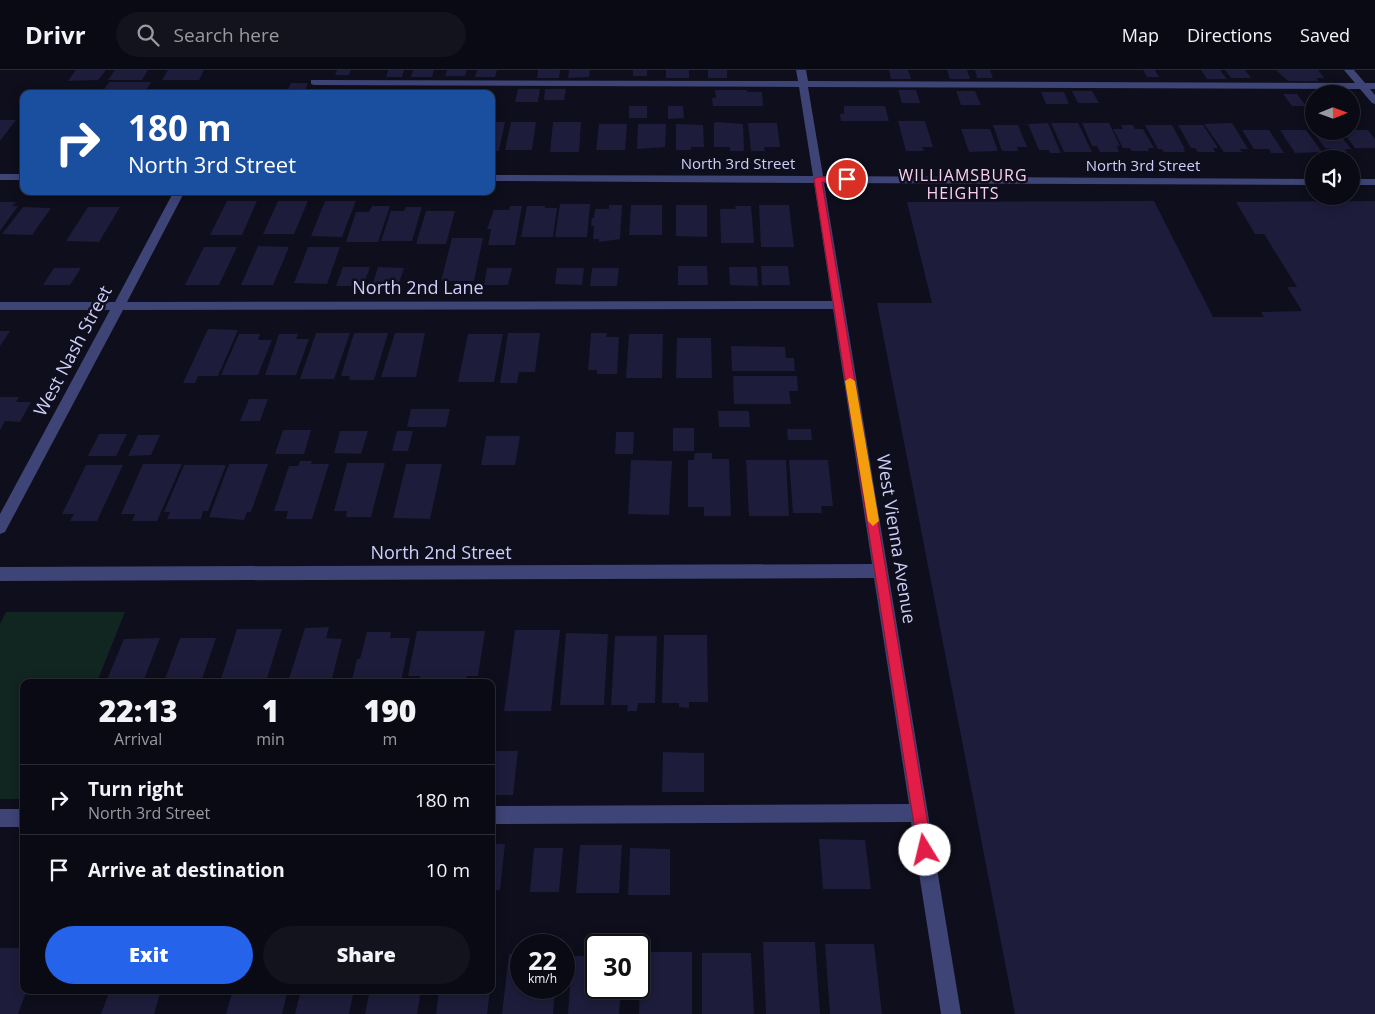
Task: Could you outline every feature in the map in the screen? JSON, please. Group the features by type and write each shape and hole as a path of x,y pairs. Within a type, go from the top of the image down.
{"street":[{"name":"West Vienna Avenue","path":"800,70 882,571 951,1014"},
{"path":"1349,70 1375,101"},
{"path":"314,82 1375,86"},
{"path":"0,177 20,177"},
{"name":"North 3rd Street","path":"495,178 1305,182"},
{"path":"1360,182 1375,182"},
{"name":"West Nash Street","path":"0,528 178,195"},
{"name":"North 2nd Lane","path":"0,306 837,305"},
{"name":"North 2nd Street","path":"0,574 882,571"},
{"path":"495,815 919,813"},
{"path":"0,818 20,818"}],"green space":[{"path":"6,612 125,612 98,679 20,679 20,799 0,799 0,624"}],"building":[{"path":"76,70 106,70 98,80 68,81"},
{"path":"115,70 148,70 142,80 108,80"},
{"path":"168,70 204,70 199,80 162,80"},
{"path":"337,70 351,70 349,75 335,75"},
{"path":"388,70 404,70 402,77 386,77"},
{"path":"413,70 434,70 432,77 411,77"},
{"path":"447,70 467,70 465,76 445,76"},
{"path":"477,70 497,70 495,77 475,77"},
{"path":"538,70 560,70 559,78 537,78"},
{"path":"569,70 590,70 589,77 568,78"},
{"path":"633,70 647,70 647,76 633,76"},
{"path":"666,70 689,70 689,78 666,78"},
{"path":"708,70 727,70 727,78 708,78"},
{"path":"889,70 908,70 911,79 891,79"},
{"path":"947,70 967,70 970,79 950,79"},
{"path":"975,70 990,70 993,78 977,78"},
{"path":"1143,70 1155,70 1159,77 1147,77"},
{"path":"1201,70 1220,70 1227,79 1207,79"},
{"path":"1225,70 1245,70 1251,78 1231,78"},
{"path":"1276,70 1318,70 1324,78 1316,78 1319,81 1288,81"},
{"path":"109,82 151,82 146,90 104,90"},
{"path":"291,83 308,83 305,90 284,90 288,89"},
{"path":"518,89 540,89 538,102 515,102"},
{"path":"545,89 566,89 564,100 544,100"},
{"path":"715,90 762,92 763,106 713,106 712,98 716,98"},
{"path":"898,90 916,90 920,103 902,103"},
{"path":"956,91 975,91 981,105 961,105"},
{"path":"1072,91 1092,91 1099,103 1078,103"},
{"path":"1041,92 1064,92 1069,104 1046,104"},
{"path":"1283,94 1297,94 1305,105 1292,106"},
{"path":"629,106 647,106 647,118 629,118"},
{"path":"668,106 683,106 684,118 668,119"},
{"path":"844,106 885,106 889,121 841,121 840,114 844,114"},
{"path":"0,120 16,120 0,141"},
{"path":"898,121 925,121 933,147 922,147 924,151 906,151"},
{"path":"495,122 505,122 499,151 495,151"},
{"path":"511,122 536,122 532,150 505,150"},
{"path":"553,122 581,122 579,152 550,152"},
{"path":"714,123 743,124 744,151 730,151 730,147 714,147"},
{"path":"748,123 777,123 780,147 764,147 765,151 751,151"},
{"path":"1048,123 1061,153 1039,150 1028,124"},
{"path":"1051,123 1078,123 1092,152 1064,152"},
{"path":"1082,123 1109,123 1120,146 1117,146 1119,152 1100,152 1097,146 1092,146"},
{"path":"1232,123 1248,149 1240,149 1242,152 1224,152 1204,124"},
{"path":"599,124 627,124 625,150 596,150"},
{"path":"638,124 666,124 665,147 637,149"},
{"path":"676,124 703,125 704,147 691,147 691,150 676,150"},
{"path":"993,125 1018,125 1027,147 1017,147 1018,151 1002,151"},
{"path":"1121,125 1133,125 1135,129 1143,129 1154,148 1148,148 1149,151 1132,151 1130,148 1123,148 1113,129 1123,129"},
{"path":"1145,125 1172,125 1185,152 1164,152 1162,149 1158,149"},
{"path":"1178,125 1203,125 1218,148 1213,148 1215,152 1198,152 1195,148 1191,148"},
{"path":"961,129 990,129 998,151 969,152"},
{"path":"1242,130 1269,130 1284,153 1271,153 1269,149 1254,149"},
{"path":"1280,130 1305,130 1305,140 1313,140 1321,150 1305,150 1305,153 1295,153"},
{"path":"1360,130 1368,130 1375,139 1375,148 1355,148 1349,140 1360,140"},
{"path":"1319,140 1344,140 1351,149 1333,150 1325,148"},
{"path":"227,201 257,201 242,235 210,235"},
{"path":"278,201 308,201 294,234 263,234"},
{"path":"325,201 356,201 342,237 311,236"},
{"path":"1154,201 1213,317 1264,317 1261,312 1302,311 1287,287 1297,287 1264,234 1255,234 1236,202 1305,202 1305,205 1360,205 1360,201 1375,201 1375,1014 1015,1014 877,303 932,303 907,202"},
{"path":"0,202 16,202 12,206 18,206 0,231"},
{"path":"560,204 590,204 587,237 555,237"},
{"path":"609,205 622,205 620,239 599,242 599,239 593,239 594,226 591,226 592,218 594,218 595,209 609,209"},
{"path":"631,205 662,205 662,235 629,235"},
{"path":"676,205 707,205 707,237 676,236"},
{"path":"759,205 789,205 794,247 761,247"},
{"path":"372,206 390,206 378,242 346,242 356,212 369,212"},
{"path":"510,206 522,206 515,245 488,245 491,229 487,229 494,210 509,210"},
{"path":"527,206 557,208 553,237 521,237"},
{"path":"735,206 751,206 754,243 721,243 720,209 736,209"},
{"path":"23,207 51,208 32,235 2,234"},
{"path":"88,207 120,207 99,242 66,241"},
{"path":"406,207 422,207 412,241 381,241 391,211 404,211"},
{"path":"426,211 455,211 446,244 416,244"},
{"path":"452,238 483,238 474,281 441,281"},
{"path":"258,246 289,247 273,285 241,285"},
{"path":"204,247 237,247 219,285 185,285"},
{"path":"308,247 340,247 327,284 294,283"},
{"path":"678,266 707,266 708,285 678,285"},
{"path":"761,266 788,266 790,285 762,285"},
{"path":"343,267 370,267 363,286 336,286"},
{"path":"378,267 404,268 398,286 372,286"},
{"path":"729,267 757,267 758,286 730,285"},
{"path":"54,268 81,268 70,285 43,285"},
{"path":"487,268 512,268 508,285 484,285"},
{"path":"557,268 584,268 582,285 555,284"},
{"path":"592,268 619,268 617,286 590,286"},
{"path":"208,329 238,330 218,376 198,376 195,383 183,383"},
{"path":"0,331 10,331 0,346"},
{"path":"316,333 350,333 334,379 300,379"},
{"path":"354,333 388,333 374,380 349,380 350,376 341,376"},
{"path":"395,333 425,333 416,377 381,377"},
{"path":"508,333 540,333 535,372 519,372 517,383 500,383"},
{"path":"591,333 607,333 606,337 619,337 617,374 597,374 597,370 588,370"},
{"path":"239,334 260,334 258,340 272,340 258,375 221,375"},
{"path":"279,334 298,334 296,339 309,339 296,375 265,375"},
{"path":"468,334 503,334 494,382 458,382"},
{"path":"629,334 663,334 662,378 626,378"},
{"path":"677,338 711,338 712,378 676,378"},
{"path":"731,346 785,347 786,358 794,358 795,371 732,371"},
{"path":"733,376 797,376 798,391 789,391 791,404 734,404"},
{"path":"0,397 19,397 16,402 31,402 20,422 5,421 0,430"},
{"path":"249,399 268,399 260,421 240,421"},
{"path":"411,409 450,409 446,427 407,427"},
{"path":"718,411 749,411 750,427 719,427"},
{"path":"673,428 694,428 694,451 673,451"},
{"path":"787,429 811,429 812,440 788,440"},
{"path":"283,430 311,430 304,454 275,454"},
{"path":"340,431 368,431 361,454 334,453"},
{"path":"397,431 413,431 408,451 392,451"},
{"path":"616,432 634,432 633,454 615,454"},
{"path":"99,434 127,434 116,456 88,456"},
{"path":"138,435 160,435 151,455 128,456"},
{"path":"486,436 520,436 515,465 481,465"},
{"path":"695,453 712,453 712,459 729,459 731,516 704,516 704,507 688,507 688,460 694,460"},
{"path":"631,460 672,461 669,515 628,514"},
{"path":"746,460 786,460 789,516 749,516"},
{"path":"789,460 828,460 833,506 821,506 822,513 793,513"},
{"path":"300,461 312,461 311,464 329,464 312,519 286,519 288,511 274,511 289,466 298,466"},
{"path":"347,463 385,463 371,517 346,517 347,511 334,511"},
{"path":"143,464 182,464 157,521 132,521 135,514 121,514"},
{"path":"229,464 268,464 251,512 247,512 244,520 209,517"},
{"path":"406,464 442,464 430,519 393,518"},
{"path":"86,465 123,465 97,521 70,521 74,514 62,514"},
{"path":"184,465 226,465 208,511 203,511 201,519 167,519 170,512 164,512"},
{"path":"329,627 326,638 342,639 332,679 289,679 305,628"},
{"path":"237,629 282,629 267,679 221,679"},
{"path":"515,630 560,630 551,711 504,711"},
{"path":"417,631 485,631 478,676 467,676 466,679 420,679 420,676 408,676"},
{"path":"367,632 391,632 390,638 410,638 402,679 352,679 357,659 360,659"},
{"path":"566,633 608,634 604,705 560,705"},
{"path":"664,635 707,635 708,702 689,702 689,708 679,707 679,703 662,703"},
{"path":"615,636 657,636 655,703 638,703 637,711 627,711 628,705 611,705"},
{"path":"160,638 144,679 107,679 124,639"},
{"path":"180,638 216,638 202,679 165,679"},
{"path":"495,751 518,751 513,795 495,795"},
{"path":"663,752 704,753 704,792 662,792"},
{"path":"819,839 865,840 871,889 823,889"},
{"path":"495,844 505,844 500,890 495,890"},
{"path":"580,845 622,845 619,893 576,893"},
{"path":"534,848 563,848 559,892 530,892"},
{"path":"630,848 670,849 670,895 628,895"},
{"path":"763,942 815,942 820,1014 766,1014"},
{"path":"825,944 874,944 882,1014 830,1014"},
{"path":"0,948 20,948 20,994 26,994 18,1014 0,1014"},
{"path":"650,952 692,952 692,1014 639,1014 639,999 650,999"},
{"path":"702,953 751,953 754,1014 702,1014"},
{"path":"510,954 510,999 554,999 553,1014 502,1014"},
{"path":"575,956 585,956 585,999 620,999 619,1014 568,1014 569,999 575,999"},
{"path":"108,994 160,994 154,1014 101,1014"},
{"path":"232,994 287,994 282,1014 226,1014"},
{"path":"300,994 353,994 349,1014 295,1014"},
{"path":"369,994 420,994 417,1014 365,1014"},
{"path":"438,994 490,994 487,1014 436,1014"}],"slow traffic":[{"path":"850,381 873,521"}],"district":[{"name":"WILLIAMSBURG HEIGHTS","path":"963,184"}],"route":[{"path":"847,179 818,179 925,850"}]}
